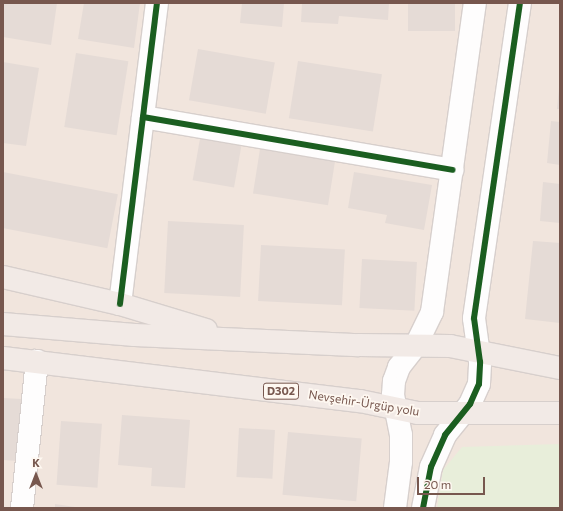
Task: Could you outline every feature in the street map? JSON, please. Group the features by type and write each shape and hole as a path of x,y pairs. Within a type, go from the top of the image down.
{"highway":[{"path":"3,277 120,304 238,340"},
{"path":"3,324 238,340 359,345 416,344 450,346 560,368"},
{"name":"Nevşehir-Ürgüp yolu","path":"3,358 360,401 418,413 560,413"}],"street":[{"path":"120,304 157,3"},
{"path":"395,508 402,462 402,435 393,395 398,367 416,344 432,312 453,170 475,3"},
{"path":"423,508 431,467 445,435 476,395 479,384 480,368 474,318 520,3"},
{"path":"143,117 453,170"},
{"path":"22,508 37,361"}],"shaded area":[{"path":"3,3 560,3 560,508 3,508"}],"green space":[{"path":"560,444 560,508 437,508 443,470 462,447"}],"building":[{"path":"3,3 57,3 51,45 3,37"},
{"path":"84,3 140,3 134,48 78,39"},
{"path":"242,3 284,3 282,27 240,23"},
{"path":"302,3 389,3 388,20 339,16 338,24 301,22"},
{"path":"408,3 455,3 455,31 408,31"},
{"path":"198,49 275,63 266,114 189,100"},
{"path":"76,53 128,61 117,135 64,127"},
{"path":"298,61 382,74 373,132 289,118"},
{"path":"3,62 39,68 26,146 3,143"},
{"path":"559,88 560,109 557,109"},
{"path":"551,121 560,122 560,165 547,163"},
{"path":"201,133 242,140 234,188 193,180"},
{"path":"260,149 335,161 328,205 253,193"},
{"path":"3,172 118,194 107,248 3,228"},
{"path":"354,172 432,185 424,230 385,223 387,215 348,208"},
{"path":"543,182 560,184 560,223 540,221"},
{"path":"168,221 244,225 240,297 164,293"},
{"path":"533,241 560,243 560,323 525,319"},
{"path":"261,245 345,249 342,305 258,301"},
{"path":"362,259 417,262 414,311 359,308"},
{"path":"3,398 22,399 18,461 3,460"},
{"path":"122,415 190,420 185,488 151,486 152,468 118,465"},
{"path":"61,421 102,424 97,488 57,485"},
{"path":"239,428 275,430 272,479 236,477"},
{"path":"288,432 362,438 356,501 283,495"},
{"path":"55,504 75,507 75,508 55,508"}],"cycle path":[{"path":"120,304 157,3"},
{"path":"423,508 431,467 445,435 470,404 479,384 480,362 474,318 520,3"},
{"path":"143,117 453,170"}]}
